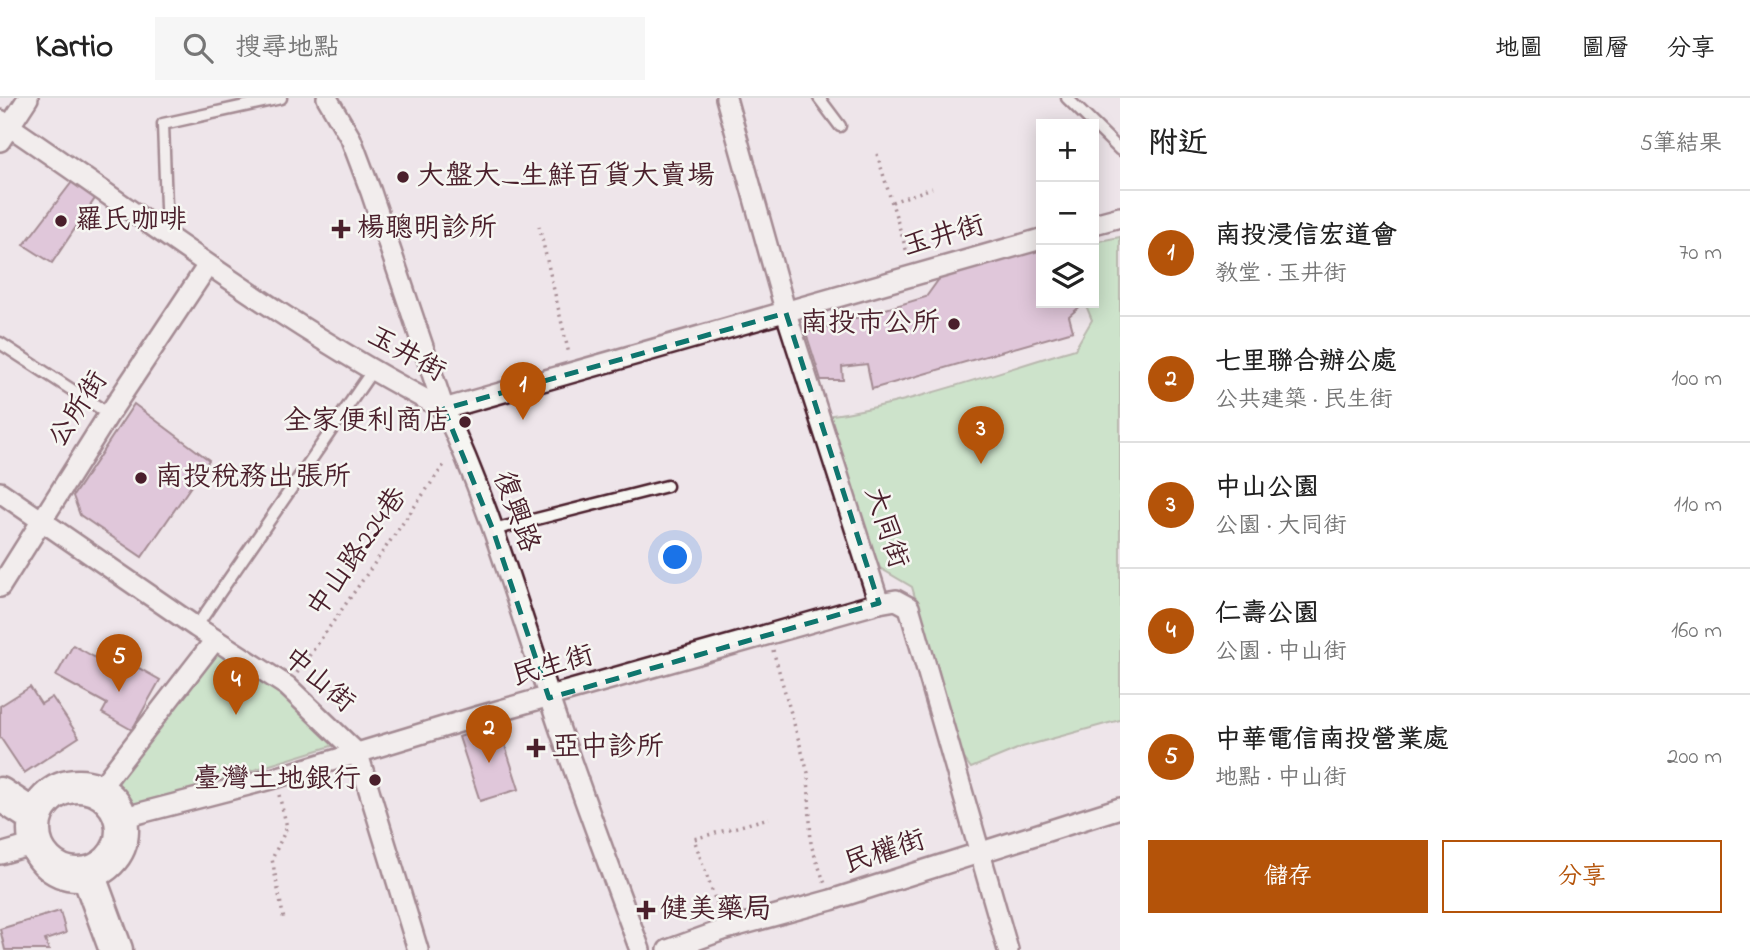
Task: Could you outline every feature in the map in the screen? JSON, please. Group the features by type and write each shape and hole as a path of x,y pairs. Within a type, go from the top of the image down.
{"main road":[{"path":"0,794 35,830 43,859 52,867 74,875 88,874 107,864 116,855 123,831 121,818 108,798 98,791 76,786 54,792 45,801 35,830"},
{"path":"88,874 116,950"}],"street":[{"path":"3,129 28,98"},
{"name":"復興路","path":"327,98 351,139 371,192 444,409 460,442 493,530 549,698 640,950"},
{"name":"大同街","path":"726,98 786,313 880,603 896,600 909,607 981,851 1006,949"},
{"name":"玉井街","path":"3,129 372,371 444,409 1036,240"},
{"path":"1099,223 1120,217"},
{"name":"公所街","path":"0,587 109,414 208,265"},
{"name":"中山街","path":"0,492 215,640 288,686 358,754 418,950"},
{"name":"民生街","path":"121,818 275,778 476,717 880,603"},
{"path":"98,791 215,640"},
{"name":"民權街","path":"668,950 726,929 831,900 1120,808"},
{"path":"0,854 35,830"}],"lane":[{"path":"167,236 163,124 281,98"},
{"path":"819,98 839,126"},
{"path":"1067,98 1120,150"},
{"path":"0,343 109,414"},
{"path":"196,627 372,371"},
{"path":"493,530 667,486"}],"path":[{"path":"877,153 914,275"},
{"path":"892,202 932,188"},
{"path":"539,226 573,373"},
{"name":"中山路224巷","path":"288,686 460,442"},
{"path":"769,635 808,773 811,845 831,900"},
{"path":"275,778 287,827 272,859 284,920"},
{"path":"726,929 694,839 769,818"}],"highlighted area":[{"path":"786,313 879,603 549,698 493,530 444,409"}],"green space":[{"path":"1120,237 1120,720 1022,747 971,768 960,753 912,587 880,568 857,511 826,416 921,396 1075,349 1092,320 1087,308 1099,308 1099,241"},
{"path":"214,650 269,685 338,744 134,807 114,789"}],"building":[{"name":"羅氏咖啡","path":"72,182 96,197 52,263 24,245"},
{"name":"南投市公所","path":"1036,250 1036,308 1078,308 1069,316 1073,331 872,389 867,364 842,367 843,380 821,380 806,333 926,297 939,279 955,270"},
{"name":"南投稅務出張所","path":"134,404 209,460 142,557 80,515 73,496"},
{"path":"73,645 122,673 128,662 160,680 132,730 102,713 107,704 56,676"},
{"path":"30,687 41,704 52,697 79,737 24,773 0,737 0,706"},
{"path":"498,724 519,789 480,801 459,737"},
{"path":"60,911 66,933 45,940 49,950 5,950 0,929"}],"place":[{"name":"大盤大_生鮮百貨大賣場","path":"403,177"},
{"name":"羅氏咖啡","path":"61,221"},
{"name":"楊聰明診所","path":"341,229"},
{"name":"南投市公所","path":"954,324"},
{"name":"南投浸信宏道會","path":"523,420"},
{"name":"全家便利商店","path":"465,422"},
{"name":"中山公園","path":"981,464"},
{"name":"南投稅務出張所","path":"141,478"},
{"name":"中華電信南投營業處","path":"119,692"},
{"name":"仁壽公園","path":"236,715"},
{"name":"亞中診所","path":"536,748"},
{"name":"七里聯合辦公處","path":"489,763"},
{"name":"臺灣土地銀行","path":"375,780"},
{"name":"健美藥局","path":"646,910"}]}
